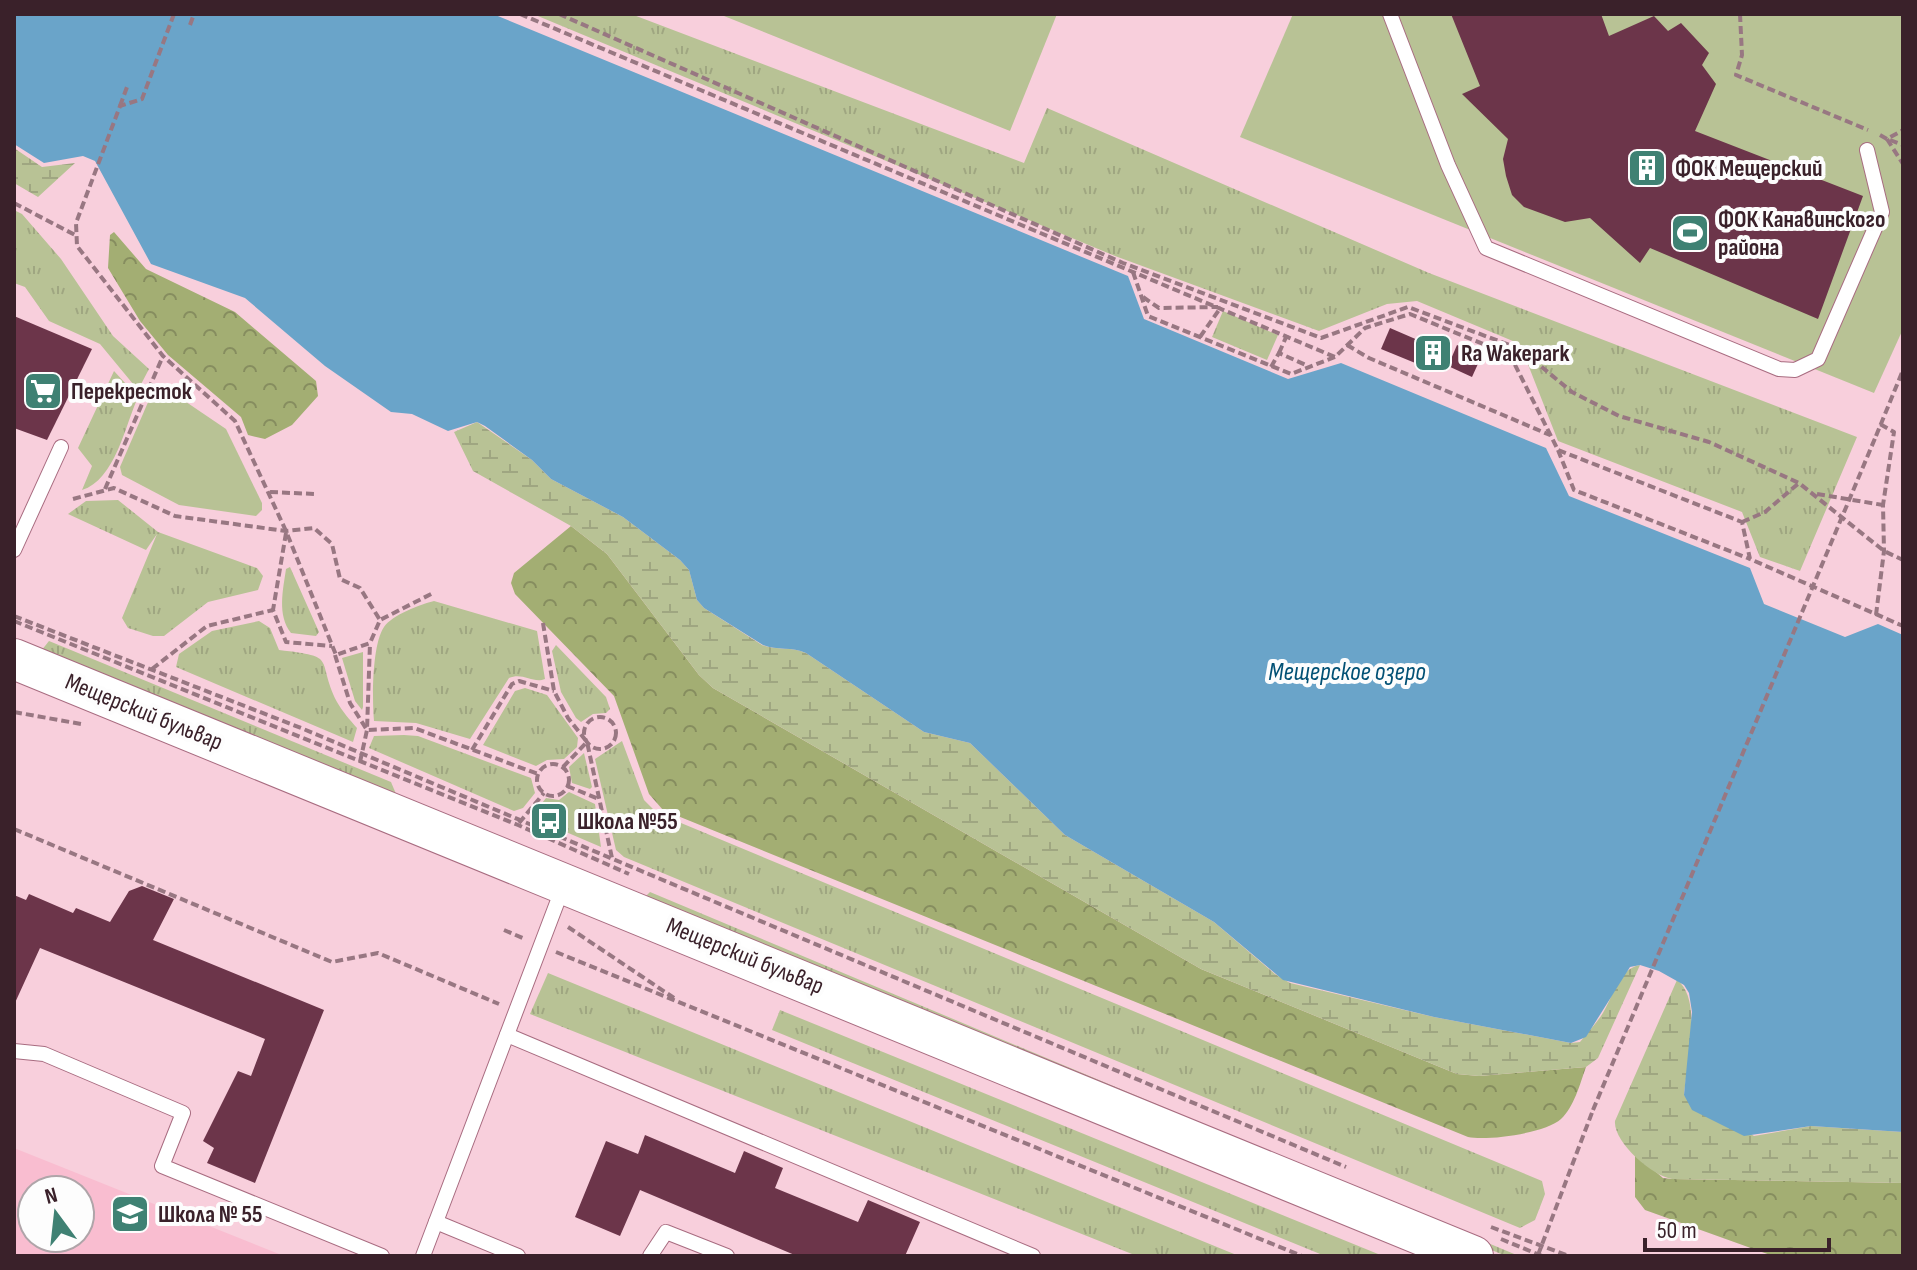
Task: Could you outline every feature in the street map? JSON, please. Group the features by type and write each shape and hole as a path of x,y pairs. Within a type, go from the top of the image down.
{"main road":[{"name":"Мещерский бульвар","path":"14,659 558,900 1477,1240"}],"lane":[{"path":"1390,14 1448,165 1486,248 1779,369 1795,370 1818,359 1882,212 1867,150"},
{"path":"14,550 61,447"},
{"path":"423,1256 558,900"},
{"path":"507,1035 1033,1256"},
{"path":"14,1051 44,1054 183,1113 162,1166 382,1256"},
{"path":"436,1222 518,1256"},
{"path":"650,1256 666,1232 727,1256"}],"path":[{"path":"120,106 142,99 174,14"},
{"path":"190,25 194,14"},
{"path":"520,14 531,16 1335,357"},
{"path":"559,14 1123,263 1321,338 1408,307 1520,349 1572,392 1619,416 1709,442 1799,483 1884,551 1903,560"},
{"path":"1740,14 1742,55 1736,75 1903,145"},
{"path":"127,87 75,235 82,257 163,356 235,421 286,531 336,655 370,643"},
{"path":"1887,139 1903,130"},
{"path":"1887,139 1903,164"},
{"path":"14,203 75,235"},
{"path":"1133,272 1148,316 1291,374 1335,357 1365,328 1410,314 1510,355 1551,435 1574,490 1750,559 1903,626"},
{"path":"1141,295 1159,308 1221,307"},
{"path":"1200,337 1221,307"},
{"path":"1271,367 1287,335"},
{"path":"1347,345 1369,358 1551,435"},
{"path":"1279,353 1310,367"},
{"path":"105,489 163,356"},
{"path":"1540,1255 1540,1248 1593,1110 1903,370"},
{"path":"1876,615 1884,551 1883,505 1894,432 1880,424"},
{"path":"1558,450 1742,522 1765,512 1799,483"},
{"path":"73,499 105,489 121,490 175,516 286,531 314,528 332,544 340,579 360,588 374,604 380,620"},
{"path":"269,492 315,494"},
{"path":"1815,494 1883,505"},
{"path":"1742,522 1750,559"},
{"path":"286,531 273,610 286,642 332,646"},
{"path":"360,762 367,730 370,643 380,620 433,593"},
{"path":"145,675 207,626 273,610"},
{"path":"14,616 362,754 519,823 1349,1168"},
{"path":"543,623 554,691 568,718 587,742 597,749 607,747 615,740 614,724 601,717 591,720 585,728 587,742 613,862"},
{"path":"332,646 350,703 367,730"},
{"path":"472,750 512,684 519,681 554,691"},
{"path":"14,712 76,722 91,728"},
{"path":"367,730 414,728 538,774"},
{"path":"563,767 587,742"},
{"path":"548,764 563,767 568,776 567,786 555,796 544,793 538,785 538,774 548,764"},
{"path":"567,786 600,799"},
{"path":"519,823 544,793"},
{"path":"14,829 332,962 378,953 516,1011"},
{"path":"558,900 683,1004"},
{"path":"541,946 1302,1256"},
{"path":"1477,1240 1540,1248 1569,1256"}],"shaded area":[{"name":"Школа № 55","path":"14,1148 79,1174 16,1174 16,1254 96,1254 96,1181 284,1256 14,1256"}],"green space":[{"path":"533,14 631,14 1024,163 1047,108 1429,273 1857,437 1800,571 1760,557 1742,512 1558,441 1520,344 1417,301 1387,304 1319,331 1115,256"},
{"path":"719,14 1057,14 1010,131"},
{"name":"ФОК Канавинского района","path":"1293,14 1903,14 1903,329 1874,393 1240,137"},
{"path":"14,148 42,167 75,163 38,197 14,183"},
{"path":"14,210 22,214 61,259 113,336 149,369 138,390 100,344 49,321 25,287 14,283"},
{"path":"114,232 146,269 235,312 316,381 318,396 292,425 265,439 248,435 241,417 168,355 140,321 108,268 110,235"},
{"path":"1223,311 1278,335 1267,360 1212,337"},
{"path":"114,371 138,397 111,464 93,484 82,490 92,466 78,448"},
{"path":"164,387 226,429 262,503 262,510 256,516 179,505 122,475 120,467 152,393"},
{"path":"477,422 532,460 551,479 623,517 680,560 689,570 697,600 704,608 762,645 806,653 924,732 970,743 1065,835 1214,922 1290,983 1434,1017 1571,1043 1580,1042 1601,1016 1621,978 1640,965 1598,1058 1586,1067 1479,1076 1457,1074 1201,969 713,688 699,675 607,554 571,526 473,471 454,432"},
{"path":"118,500 158,532 257,568 263,576 258,590 208,602 164,636 128,628 122,618 157,534 146,550 68,514 86,501"},
{"path":"571,526 607,554 699,675 713,688 1201,969 1457,1074 1479,1076 1586,1067 1570,1108 1554,1124 1530,1132 1502,1137 1468,1137 663,810 649,794 614,696 515,594 511,583 514,573"},
{"path":"290,567 319,632 316,636 291,633 287,626 282,610 286,569"},
{"path":"434,601 537,631 545,679 509,678 470,739 416,723 374,721 375,658 384,627 400,614"},
{"path":"259,621 270,628 279,650 311,655 323,662 337,702 357,728 353,742 176,667 179,654 212,631"},
{"path":"49,641 391,782 399,801 41,651"},
{"path":"556,645 606,697 610,709 606,713 593,714 581,722 576,718 561,692 552,651"},
{"path":"363,652 362,710 355,701 342,658"},
{"path":"525,688 547,695 578,738 577,747 564,759 547,760 536,766 483,745 515,691"},
{"path":"374,736 418,736 531,778 535,793 523,808 514,811 369,748"},
{"path":"622,741 644,800 657,813 1542,1181 1545,1194 1535,1220 1520,1228 624,857 616,850 595,759"},
{"path":"584,753 590,789 572,783 569,767"},
{"path":"569,792 595,804 601,847 531,817 546,798 559,800"},
{"path":"650,892 1519,1256 1506,1256 644,898"},
{"path":"548,973 1239,1256 1137,1256 530,1014"},
{"path":"1677,980 1685,989 1691,1017 1684,1095 1754,1136 1811,1126 1903,1132 1903,1183 1672,1179 1654,1172 1635,1157 1620,1138 1615,1121"},
{"path":"780,1010 1383,1256 1325,1256 772,1030"},
{"path":"1635,1154 1663,1178 1672,1179 1903,1183 1903,1256 1773,1256 1645,1210 1635,1197"}],"water":[{"name":"Мещерское озеро","path":"14,14 493,14 1128,276 1144,319 1288,379 1341,363 1546,448 1569,496 1750,568 1764,604 1845,637 1878,624 1903,635 1903,1132 1811,1126 1744,1136 1692,1110 1684,1095 1692,1012 1689,993 1684,985 1659,971 1640,965 1630,967 1586,1037 1571,1043 1434,1017 1283,980 1214,922 1065,835 970,743 924,732 806,653 763,645 704,608 697,600 689,570 680,560 623,517 551,479 532,460 485,426 477,422 448,431 412,414 391,412 325,366 245,298 151,264 95,161 83,156 44,163 14,144"}],"building":[{"name":"ФОК Мещерский","path":"1451,14 1601,14 1609,36 1654,16 1668,31 1681,23 1709,53 1702,65 1716,84 1695,131 1863,196 1818,319 1650,248 1640,263 1590,218 1565,222 1524,207 1512,195 1506,176 1503,159 1508,139 1462,94 1480,86"},
{"name":"Перекресток","path":"14,316 92,349 47,440 14,428"},
{"path":"1390,328 1434,347 1425,367 1381,349"},
{"path":"1457,345 1482,355 1472,377 1448,366"},
{"path":"142,886 174,899 153,940 324,1010 255,1183 207,1163 214,1148 203,1141 238,1071 251,1076 265,1039 40,948 14,1005 14,895 26,900 29,894 73,913 76,908 110,922 129,891"},
{"path":"645,1135 735,1173 744,1151 783,1168 775,1188 858,1222 868,1200 920,1222 905,1256 797,1256 640,1190 620,1236 575,1217 606,1141 638,1154"}],"place":[{"name":"ФОК Мещерский","path":"1647,168"},
{"name":"ФОК Канавинского района","path":"1690,233"},
{"name":"Ra Wakepark","path":"1433,353"},
{"name":"Перекресток","path":"43,391"},
{"name":"Школа №55","path":"549,821"},
{"name":"Школа № 55","path":"130,1214"}]}
